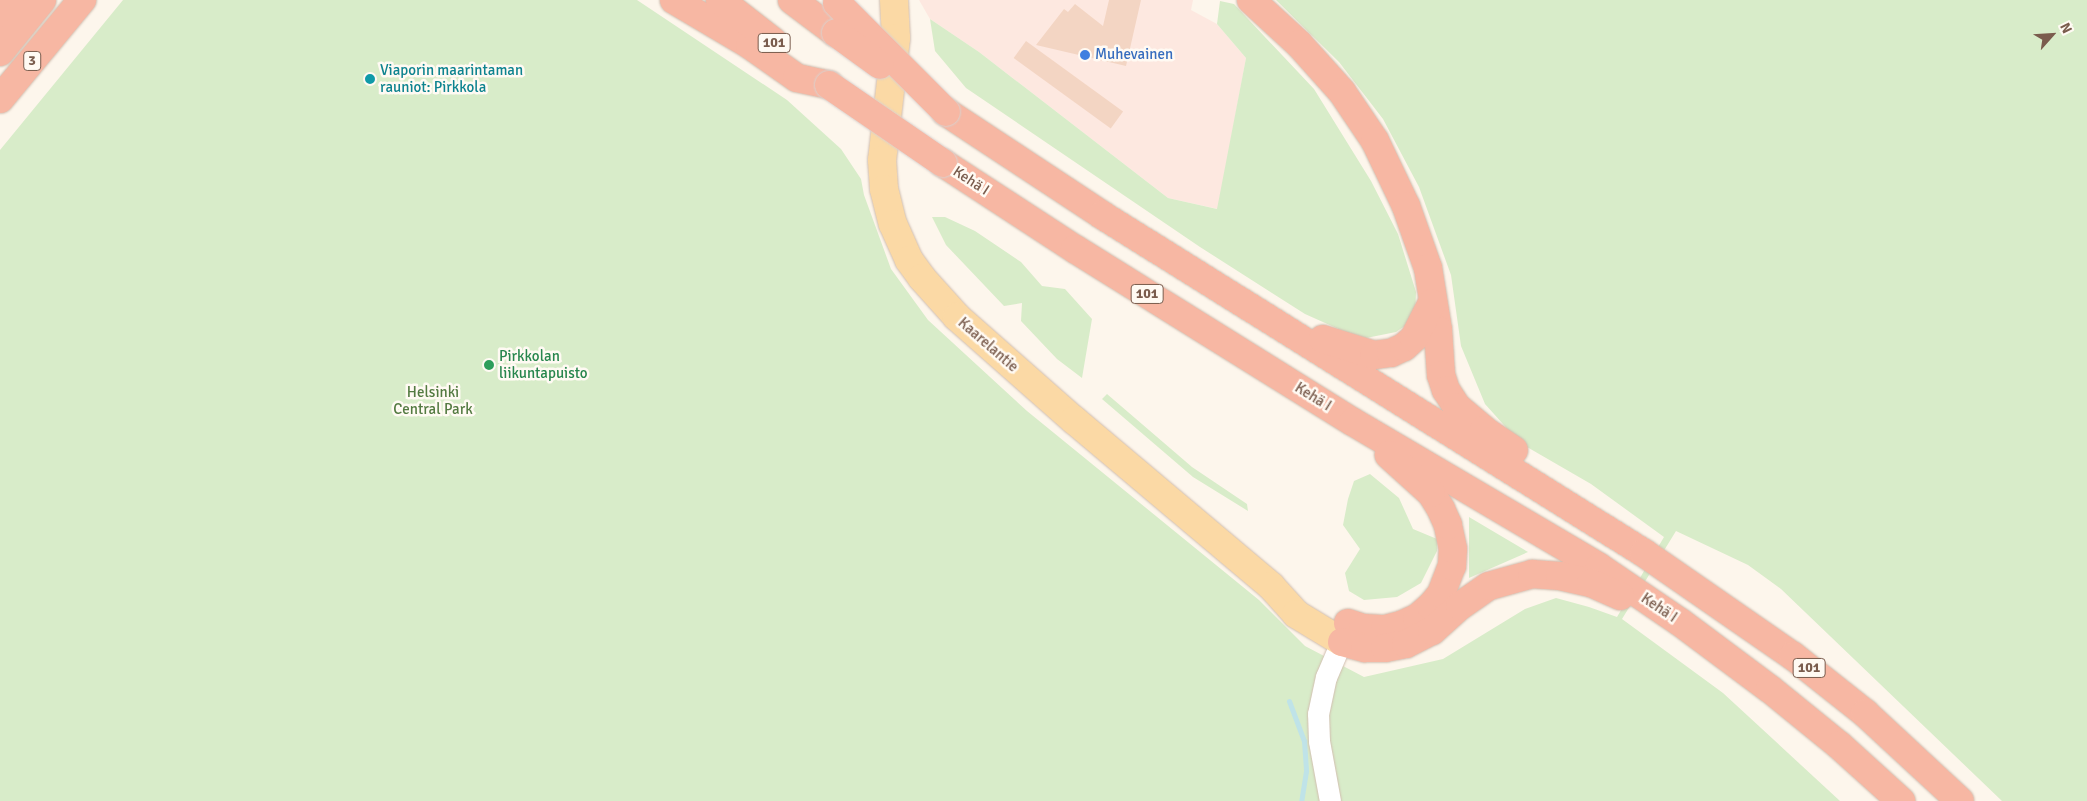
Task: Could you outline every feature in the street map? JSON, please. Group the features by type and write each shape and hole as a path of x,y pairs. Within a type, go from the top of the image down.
{"highway":[{"path":"0,18 13,0"},
{"name":"3","path":"0,52 42,0"},
{"name":"3","path":"0,99 82,0"},
{"path":"61,26 87,0"},
{"path":"674,0 750,45 797,78 829,85"},
{"name":"Kehä I","path":"720,0 829,85 943,163 1075,249 1353,422 1599,567 1680,622 1800,714 1901,801"},
{"name":"101","path":"792,0 946,112 1102,215 1644,553 1793,656 1865,712 1960,801"},
{"path":"1252,0 1299,44 1342,92 1375,141 1406,206 1428,268 1432,303 1438,330 1441,375 1446,390 1457,407 1484,430 1557,480 1644,553"},
{"path":"835,2 946,112"},
{"path":"1260,313 1346,348 1374,356 1391,353 1404,347 1414,338 1432,303"},
{"path":"1345,632 1363,628 1385,629 1417,618 1441,594 1452,566 1453,549 1448,526 1431,493 1353,422"},
{"path":"1345,632 1365,648 1385,648 1406,644 1432,631 1460,606 1489,586 1532,574 1560,576 1591,583 1680,622"}],"main road":[{"name":"Kaarelantie","path":"892,4 896,38 882,160 884,190 891,215 909,260 937,297 957,317 1096,439 1270,586 1306,622 1345,632"}],"street":[{"path":"1330,801 1319,741 1318,714 1326,677 1345,632"}],"shaded area":[{"path":"919,0 1193,0 1191,10 1217,24 1246,58 1218,209 1168,198 979,52 930,19"}],"green space":[{"name":"Pirkkolan liikuntapuisto","path":"123,0 637,0 787,100 841,149 861,179 864,195 891,269 928,320 1027,411 1259,600 1305,646 1364,677 1443,659 1525,609 1556,598 1617,617 1664,537 1591,484 1520,443 1485,404 1461,346 1451,275 1419,187 1383,119 1339,62 1276,0 2087,0 2087,801 2002,801 1781,589 1748,565 1676,531 1622,619 1723,693 1840,801 0,801 0,150"},
{"path":"1220,1 1234,4 1314,89 1371,181 1398,234 1416,292 1415,319 1396,332 1361,339 1305,314 1200,247 966,88 935,51 930,19 979,52 1168,198 1217,209 1246,58 1217,24"},
{"path":"932,217 945,217 975,231 1021,262 1042,286 1065,289 1092,319 1082,378 1057,359 1021,321 1022,303 1004,306 946,245"},
{"path":"1107,394 1192,467 1247,504 1248,511 1193,477 1102,399"},
{"path":"1370,474 1399,498 1413,529 1437,539 1437,551 1421,583 1397,597 1364,600 1349,591 1345,573 1360,549 1343,525 1354,481"},
{"path":"1469,517 1528,552 1469,578"}],"building":[{"path":"1109,0 1141,0 1126,66 1036,45 1064,9 1068,12 1075,4 1103,26"},
{"path":"1026,41 1123,112 1111,129 1014,58"}],"waterway":[{"path":"1289,701 1304,741 1306,771 1301,801"}],"place":[{"name":"Muhevainen","path":"1085,55"},
{"name":"Viaporin maarintaman rauniot: Pirkkola","path":"370,79"},
{"name":"Pirkkolan liikuntapuisto","path":"489,365"}],"park label":[{"name":"Helsinki Central Park","path":"433,400"}]}
